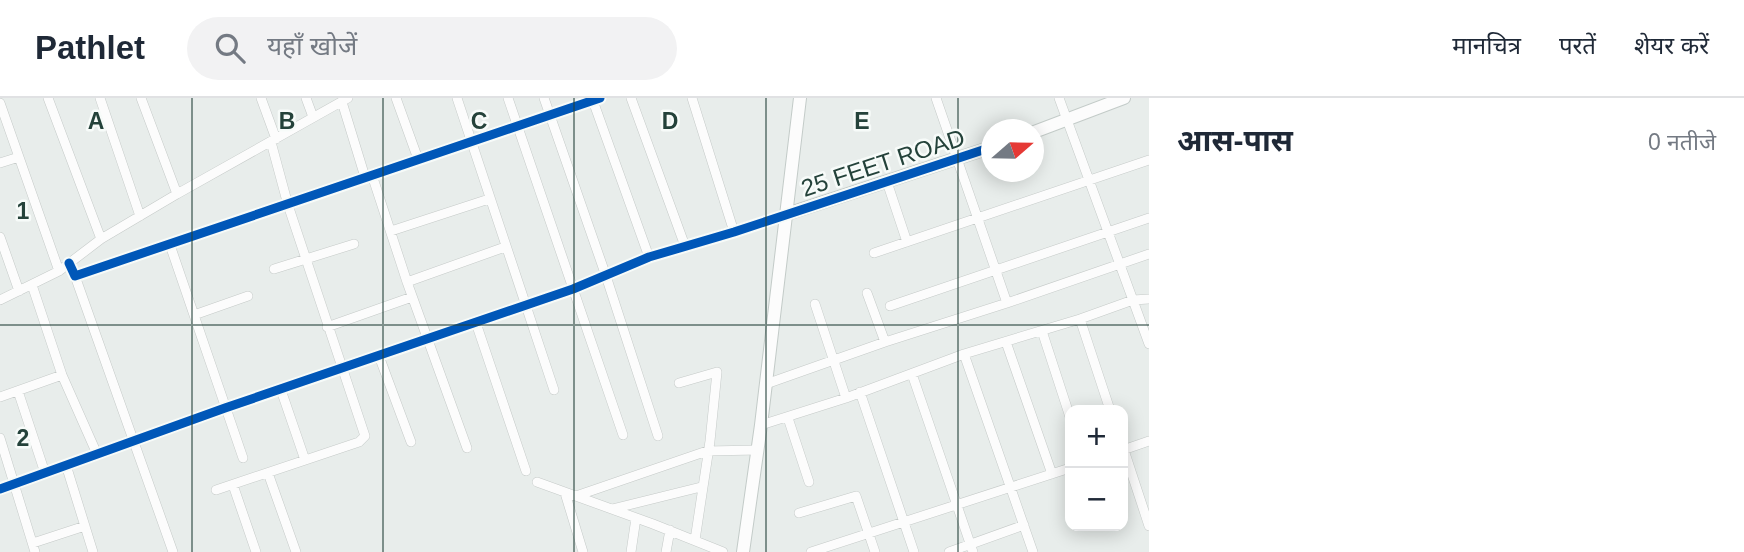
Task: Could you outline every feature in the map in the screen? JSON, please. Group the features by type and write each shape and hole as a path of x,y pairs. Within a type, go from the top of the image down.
{"street":[{"path":"48,98 101,239"},
{"path":"100,98 140,216"},
{"path":"141,98 177,194"},
{"path":"216,490 359,442 364,438 288,205 274,140 261,98"},
{"path":"306,98 313,117"},
{"path":"396,98 418,159"},
{"path":"457,98 554,390"},
{"path":"508,98 622,435"},
{"path":"544,98 606,276 657,436"},
{"path":"631,98 685,246"},
{"path":"692,98 734,232"},
{"path":"743,552 758,450 800,98"},
{"path":"936,98 1007,303"},
{"path":"1059,98 1148,340"},
{"path":"1044,128 1124,98"},
{"path":"75,276 595,99 649,257"},
{"path":"0,300 59,271 101,239 345,100 369,176 467,448"},
{"path":"0,103 59,271"},
{"name":"25 FEET ROAD","path":"787,214 981,151"},
{"path":"0,163 19,157"},
{"path":"874,253 1149,160"},
{"path":"887,182 907,242"},
{"path":"391,231 489,199"},
{"path":"0,489 225,408 573,289 649,257 787,214"},
{"path":"890,306 1149,218"},
{"path":"0,237 19,291"},
{"path":"274,269 354,244"},
{"path":"170,245 243,458"},
{"path":"407,282 505,247"},
{"path":"766,384 1149,254"},
{"path":"69,263 173,552"},
{"path":"32,285 62,374 97,454"},
{"path":"867,293 885,342"},
{"path":"194,315 248,296"},
{"path":"327,327 412,297"},
{"path":"761,425 846,398 964,354 1133,300 1149,299"},
{"path":"815,304 846,398"},
{"path":"1080,319 1109,405"},
{"path":"476,323 526,471"},
{"path":"1042,331 1066,405"},
{"path":"1006,342 1052,474"},
{"path":"964,354 1033,552"},
{"path":"379,356 411,442"},
{"path":"679,383 717,372 695,540"},
{"path":"0,397 62,374"},
{"path":"912,374 972,548"},
{"path":"281,390 305,460"},
{"path":"18,391 46,473"},
{"path":"860,392 914,552"},
{"path":"788,418 809,482"},
{"path":"0,438 34,548 85,526"},
{"path":"1128,447 1149,441"},
{"path":"576,496 707,451 758,450"},
{"path":"1128,462 1145,506 1149,526"},
{"path":"66,465 93,552"},
{"path":"811,552 1065,470"},
{"path":"268,473 296,552"},
{"path":"537,482 723,552"},
{"path":"233,485 256,552"},
{"path":"610,509 701,487"},
{"path":"565,493 583,552"},
{"path":"799,513 856,496 875,552"},
{"path":"631,552 636,518"},
{"path":"949,552 972,548 1024,525"},
{"path":"666,552 670,530"}],"cycle path":[{"path":"69,263 75,276 600,98"},
{"path":"0,489 225,408 573,289 649,257 734,232 981,151"}]}
